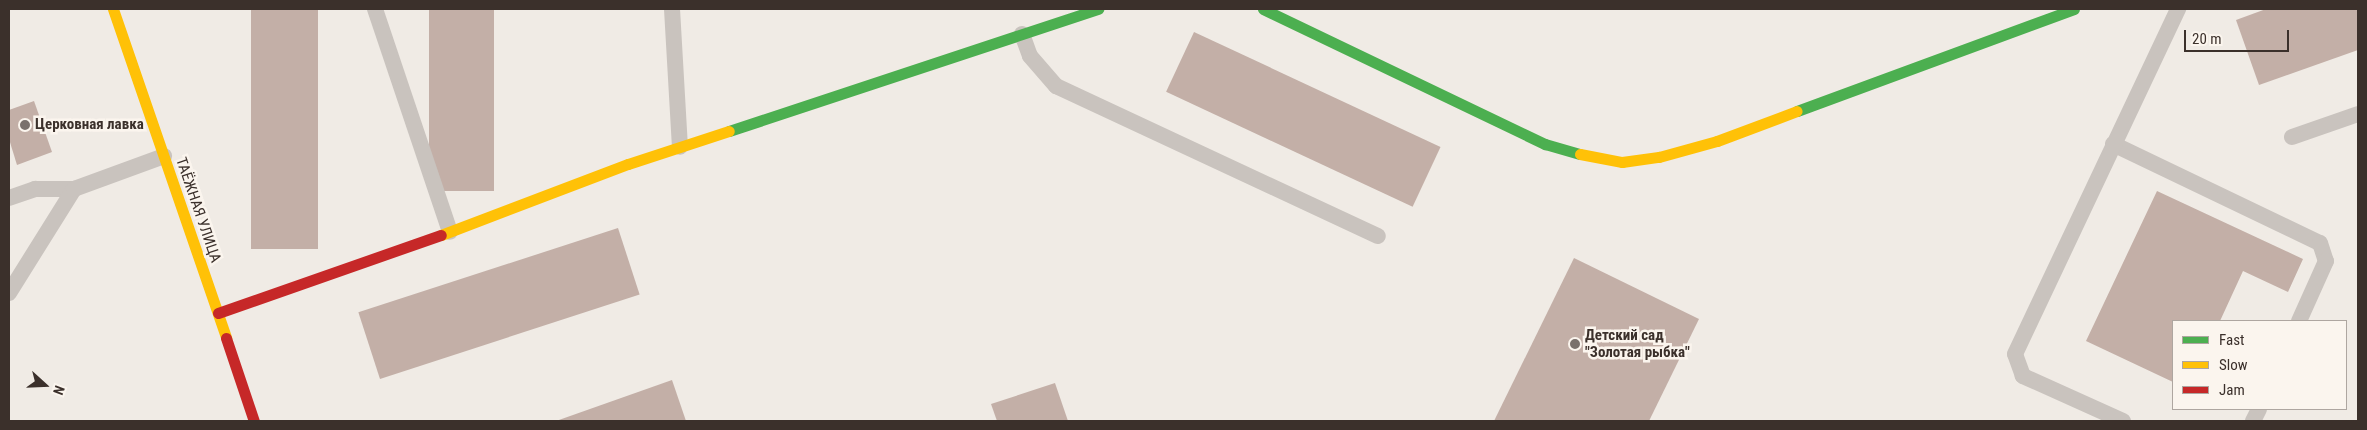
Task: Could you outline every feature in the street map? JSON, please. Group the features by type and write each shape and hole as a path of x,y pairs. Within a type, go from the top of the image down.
{"street":[{"name":"ТАЁЖНАЯ УЛИЦА","path":"113,9 254,421"},
{"path":"218,313 450,232 680,147 1098,9"},
{"path":"1263,9 1545,144 1584,156 1622,162 1659,157 1717,141 2048,14 2074,9"}],"lane":[{"path":"375,9 450,232"},
{"path":"672,9 680,147"},
{"path":"2122,421 2023,376 2016,354 2178,9"},
{"path":"1022,34 1030,56 1056,86 1378,236"},
{"path":"2292,137 2358,114"},
{"path":"2113,144 2320,243 2326,262 2299,320"},
{"path":"9,198 36,189 74,189 164,156"},
{"path":"9,292 74,189"}],"building":[{"path":"251,9 318,9 318,249 251,249"},
{"path":"429,9 494,9 494,191 429,191"},
{"path":"2266,9 2358,9 2358,50 2259,85 2236,20"},
{"path":"1194,32 1441,147 1413,207 1166,92"},
{"name":"Церковная лавка","path":"34,101 52,152 17,165 9,139 9,110"},
{"path":"2157,191 2303,259 2288,292 2243,271 2220,320 2172,320 2172,382 2086,341"},
{"path":"618,228 640,295 380,379 358,312"},
{"path":"1574,258 1699,319 1649,421 1494,421"},
{"path":"672,380 686,421 556,421"},
{"path":"1055,383 1068,421 997,421 991,404"}],"traffic: fast":[{"path":"729,131 1098,9"},
{"path":"1263,9 1545,144 1580,154"},
{"path":"1797,111 2074,9"}],"traffic: slow":[{"path":"113,9 226,338"},
{"path":"1580,154 1622,162 1659,157 1717,141 1797,111"},
{"path":"441,235 628,164 729,131"}],"traffic: jam":[{"path":"218,313 441,235"},
{"path":"226,338 254,421"}],"place":[{"name":"Церковная лавка","path":"25,125"},
{"name":"Детский сад \"Золотая рыбка\"","path":"1575,344"}]}
